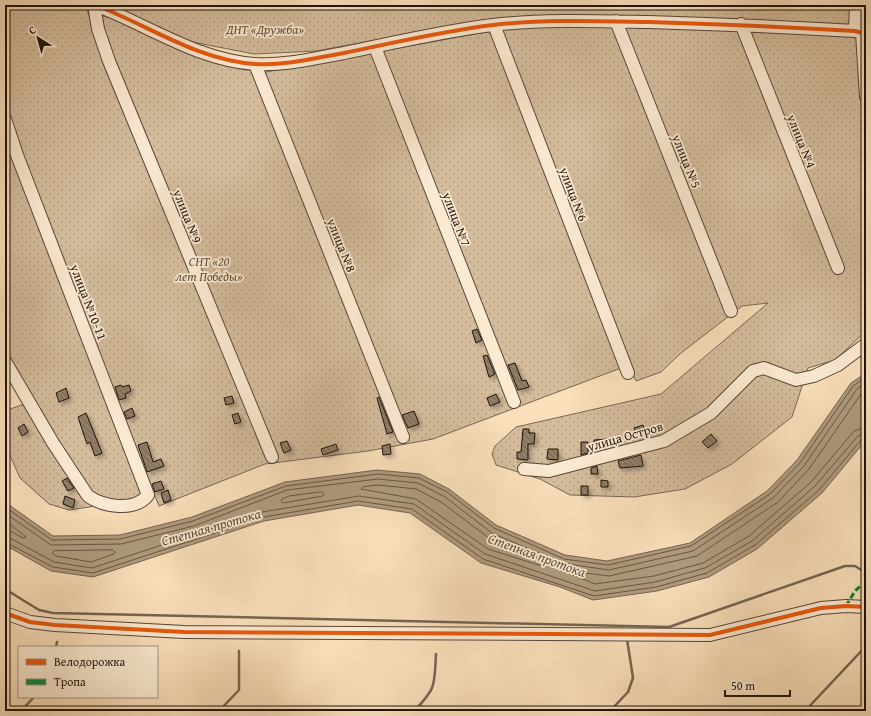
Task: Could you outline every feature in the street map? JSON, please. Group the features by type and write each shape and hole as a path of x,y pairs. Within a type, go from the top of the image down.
{"street":[{"path":"94,5 182,45 210,55 255,64 284,63 375,47 430,35 494,25 566,21 741,24 861,33"},
{"name":"улица №9","path":"94,5 98,29 110,61 272,457"},
{"path":"856,5 861,33 866,97"},
{"name":"улица №5","path":"616,21 731,311"},
{"name":"улица №4","path":"741,24 838,268"},
{"name":"улица №6","path":"494,25 628,373"},
{"name":"улица №7","path":"375,47 514,402"},
{"name":"улица №8","path":"255,64 403,437"},
{"name":"улица №10-11","path":"5,118 17,155 148,495 143,502 131,506 96,501 88,496 52,443 5,361"},
{"name":"улица Остров","path":"524,469 548,471 664,442 711,413 753,371 764,368 796,380 814,376 838,365 866,344"},
{"path":"5,613 30,622 55,625 184,632 710,635 821,608 846,606 866,607"}],"green space":[{"name":"СНТ «20 лет Победы»","path":"9,5 85,5 91,20 109,15 227,63 266,72 519,26 590,25 843,33 866,37 866,331 835,360 808,368 792,417 732,464 685,489 634,497 570,495 540,479 496,465 492,454 495,446 516,427 661,394 768,303 742,306 681,353 661,372 636,381 629,365 433,439 368,451 265,464 159,506 154,493 143,499 69,510 49,504 20,478 5,444 5,411 32,401 5,348 5,31"},
{"name":"ДНТ «Дружба»","path":"112,5 866,5 866,31 464,24 316,51 254,54 182,40"}],"water":[{"name":"Степная протока","path":"866,373 866,440 822,493 757,549 709,577 657,591 593,600 560,587 481,563 410,513 358,505 264,521 93,577 51,571 5,545 5,502 53,536 120,535 192,517 285,482 377,470 420,474 449,489 496,525 565,555 607,561 690,543 767,491 797,460 851,383"}],"building":[{"path":"477,329 482,340 476,343 472,331"},
{"path":"487,355 495,374 489,377 483,356"},
{"path":"515,363 522,381 526,380 529,387 518,390 508,365"},
{"path":"121,385 122,387 129,385 131,391 125,394 126,398 119,400 115,387"},
{"path":"66,388 69,398 59,402 56,393"},
{"path":"496,394 500,402 490,406 487,398"},
{"path":"232,396 234,403 226,405 224,398"},
{"path":"379,397 393,432 387,434 377,398"},
{"path":"132,408 135,416 127,419 124,412"},
{"path":"414,411 419,424 408,428 402,415"},
{"path":"86,413 102,453 95,456 90,442 87,444 78,417"},
{"path":"238,413 241,422 235,424 232,415"},
{"path":"24,424 28,432 22,436 18,428"},
{"path":"643,425 646,434 637,437 634,428"},
{"path":"523,429 529,429 529,433 535,433 534,444 528,444 528,460 517,459 517,452 521,452"},
{"path":"711,434 717,441 708,448 702,442"},
{"path":"608,439 608,446 594,447 594,440"},
{"path":"287,441 291,450 284,453 280,443"},
{"path":"147,442 153,462 161,459 164,466 147,472 138,445"},
{"path":"581,442 588,442 588,453 581,455"},
{"path":"336,444 338,450 323,455 321,449"},
{"path":"390,444 391,454 383,455 382,446"},
{"path":"548,449 558,449 558,460 547,459"},
{"path":"641,455 643,466 620,468 618,461"},
{"path":"597,466 598,474 591,474 591,468"},
{"path":"67,478 74,488 68,491 62,481"},
{"path":"601,480 608,481 608,487 601,487"},
{"path":"161,481 164,489 155,492 152,484"},
{"path":"581,486 588,486 588,495 581,495"},
{"path":"168,490 171,500 164,503 161,493"},
{"path":"65,496 75,500 73,508 63,504"}],"waterway":[{"path":"5,589 39,610 53,613 669,627 845,566 855,566 866,573"},
{"path":"610,711 628,692 633,678 627,639"},
{"path":"56,646 57,642"},
{"path":"805,711 866,646"},
{"path":"219,711 239,690 239,651"},
{"path":"414,711 431,691 433,686 436,654"},
{"path":"21,711 33,698"}],"marked path":[{"path":"846,606 855,591 866,581"}],"cycle path":[{"path":"95,5 193,49 213,56 255,64 277,64 300,61 456,30 512,23 552,21 649,22 778,27 855,31 866,34"},
{"path":"5,613 30,622 55,625 184,632 710,635 821,608 846,606 866,607"}]}
